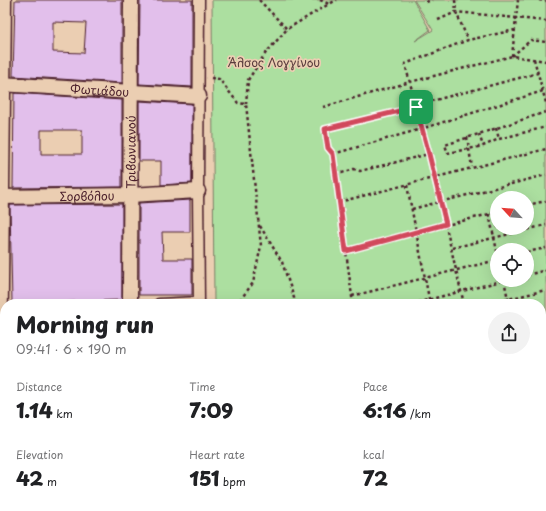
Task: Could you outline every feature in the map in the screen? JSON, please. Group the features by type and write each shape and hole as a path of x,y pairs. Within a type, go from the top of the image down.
{"street":[{"path":"2,299 1,84 4,0"},
{"name":"Τριβωνιανού","path":"130,299 131,0"},
{"path":"199,299 198,191 200,0"},
{"name":"Φωτιάδου","path":"1,84 199,96"},
{"name":"Σορβόλου","path":"1,197 130,195 198,191"}],"path":[{"path":"259,0 287,29"},
{"path":"320,0 329,4"},
{"path":"242,299 253,283 261,246 246,104 248,80 264,54 287,29 337,0"},
{"path":"426,2 432,0"},
{"path":"454,0 456,12 468,40"},
{"path":"512,56 518,0"},
{"path":"539,0 546,1"},
{"path":"438,20 456,12 546,22"},
{"path":"463,299 429,154 405,64 468,40 514,30"},
{"path":"512,56 531,40 546,42"},
{"path":"323,108 410,82 512,56 534,58 546,61"},
{"path":"534,58 546,103"},
{"path":"352,299 333,154 328,148 325,129 416,107 538,73"},
{"path":"199,77 219,79 238,103 246,104"},
{"path":"333,154 422,129 543,91"},
{"path":"546,112 445,145 448,153 482,146 499,139 546,126"},
{"path":"496,128 499,139"},
{"path":"479,134 482,146"},
{"path":"467,137 472,167"},
{"path":"339,202 407,185 434,176 546,149"},
{"path":"336,175 354,169 360,171 429,154"},
{"path":"412,209 546,175"},
{"path":"407,185 428,299"},
{"path":"534,204 546,201"},
{"path":"346,251 489,214 495,243"},
{"path":"259,224 282,262 294,299"},
{"path":"452,248 546,226"},
{"path":"534,251 546,248"},
{"path":"352,296 490,262"},
{"path":"534,273 546,270"},
{"path":"437,299 462,290 490,283"},
{"path":"505,287 508,299 546,290"}],"green space":[{"name":"Άλσος Λογγίνου","path":"212,0 413,0 430,30 415,41 433,30 414,0 546,0 546,299 214,299"}],"building":[{"path":"15,0 122,0 122,83 13,76","holes":["53,22 86,23 84,53 53,52"]},
{"path":"140,0 192,0 192,87 139,84"},
{"path":"14,93 122,100 122,187 13,188","holes":["41,130 82,130 82,154 41,154"]},
{"path":"139,101 192,104 192,183 161,185 161,161 139,161"},
{"path":"190,200 190,232 162,232 163,259 192,259 192,295 139,295 139,203"},
{"path":"122,204 122,299 12,299 10,205"}],"route":[{"path":"416,107 446,224 346,251 333,154 328,148 325,129 416,107"}]}
